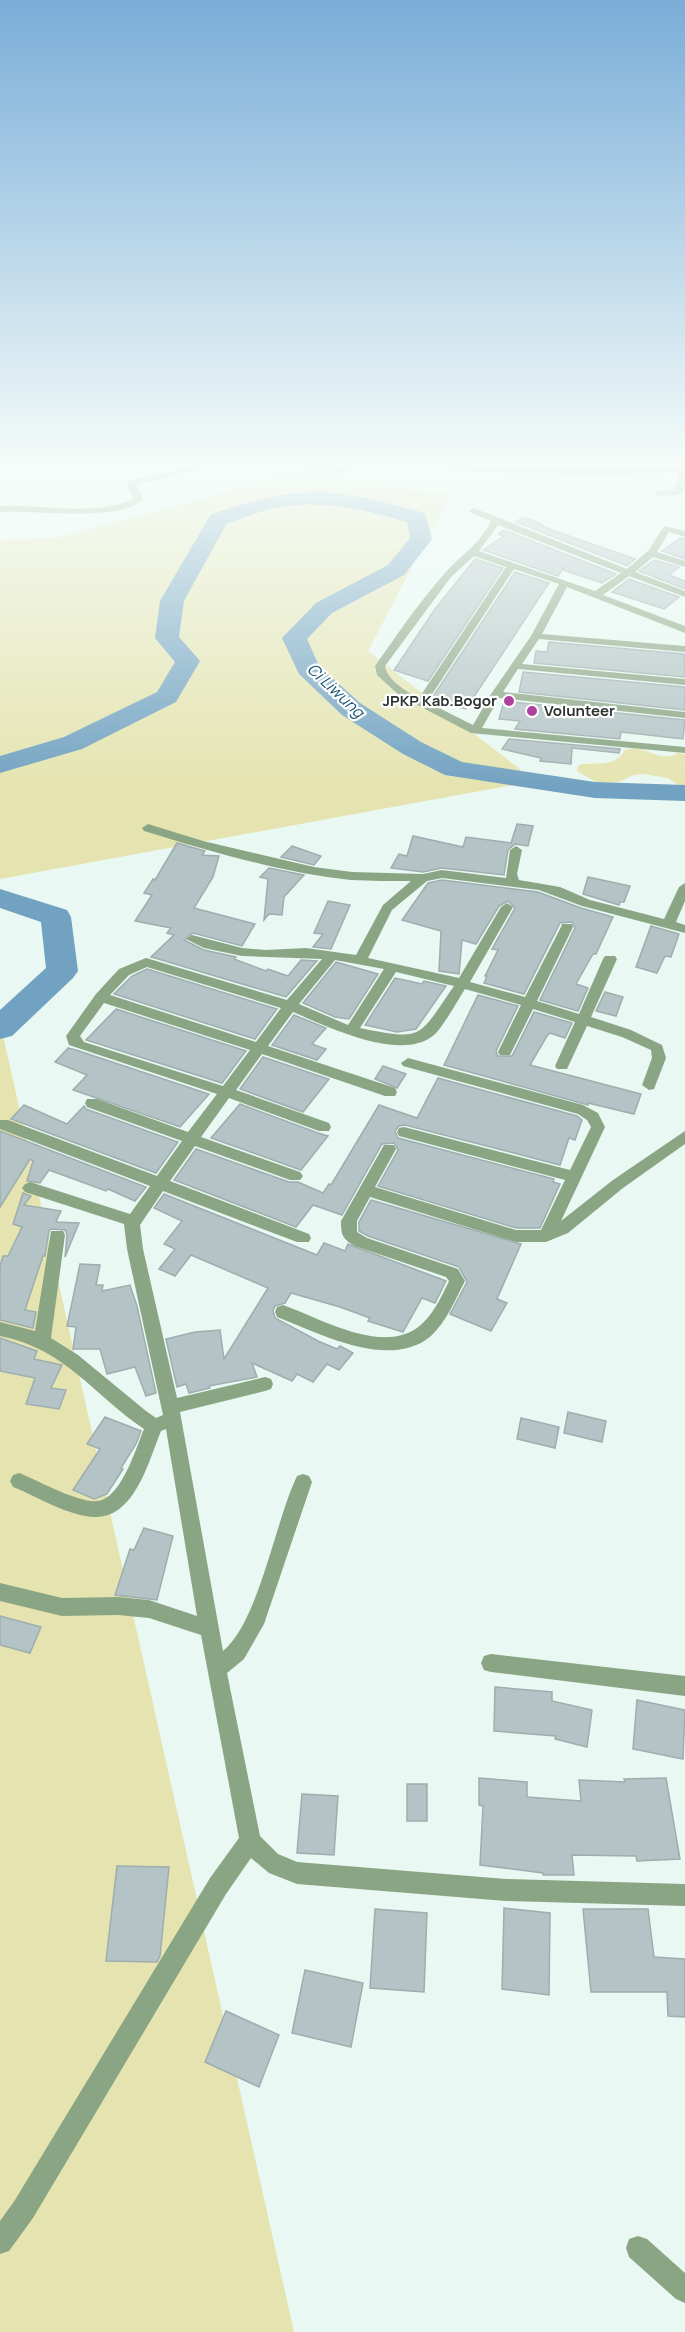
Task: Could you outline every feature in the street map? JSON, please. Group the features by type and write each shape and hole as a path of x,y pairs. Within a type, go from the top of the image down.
{"street":[{"path":"452,571 380,666 381,673 393,685 420,704 475,731 685,750"},
{"path":"420,704 508,571"},
{"path":"528,571 685,630"},
{"path":"622,571 685,594"},
{"path":"596,595 630,571"},
{"path":"475,731 496,694 536,636 565,584"},
{"path":"536,636 685,649"},
{"path":"515,666 685,682"},
{"path":"496,694 685,715"},
{"path":"148,828 200,844 314,871 352,876 423,878 442,873 556,890 586,903 685,929"},
{"path":"513,882 511,874 516,850"},
{"path":"360,961 374,938 387,908 423,878"},
{"path":"668,925 685,888"},
{"path":"324,1126 74,1042 73,1036 101,997 124,972 146,962 290,1006 351,1030 400,1041 411,1040 429,1032 462,984 507,907"},
{"path":"505,1052 567,927"},
{"path":"192,939 209,946 259,954 311,953 393,966 582,1020 645,1041 657,1048 659,1058 649,1085"},
{"path":"331,956 290,1006 133,1221 135,1249 171,1413 209,1629 250,1841 265,1857 286,1871 297,1873 506,1890 685,1895"},
{"path":"562,1066 610,959"},
{"path":"351,1030 393,966"},
{"path":"101,997 390,1092"},
{"path":"408,1063 583,1110 592,1117 598,1127 546,1236"},
{"path":"92,1103 295,1176"},
{"path":"3,1124 303,1238"},
{"path":"404,1132 575,1177"},
{"path":"365,1190 516,1236 546,1236 562,1229 618,1184 683,1139"},
{"path":"283,1312 371,1344 390,1346 411,1340 428,1331 451,1295 456,1281 452,1273 361,1242 349,1235 349,1221 389,1149"},
{"path":"30,1188 133,1221"},
{"path":"42,1340 57,1235"},
{"path":"0,1329 42,1340 88,1374 125,1407 154,1426"},
{"path":"19,1481 81,1505 102,1509 114,1503 126,1490 154,1426 171,1413 266,1384"},
{"path":"217,1669 237,1652 257,1618 303,1482"},
{"path":"0,1592 62,1607 118,1606 149,1609 209,1629"},
{"path":"491,1663 685,1686"},
{"path":"0,2242 24,2209 218,1886 250,1841"},
{"path":"638,2248 685,2290"}],"green space":[{"path":"0,571 410,571 368,651 535,781 0,879"},
{"path":"635,748 662,756 685,754 685,785 679,785 668,778 643,774 618,782 598,783 577,771 578,766 582,764 612,761 625,750"},
{"path":"0,1022 294,2332 0,2332"}],"building":[{"path":"466,571 501,571 428,681 394,670 435,609"},
{"path":"543,571 561,571 558,576"},
{"path":"565,571 608,571 616,574 602,583"},
{"path":"639,571 674,571 669,575 685,581 685,589"},
{"path":"515,572 549,583 466,709 430,701"},
{"path":"629,579 679,597 664,609 612,592"},
{"path":"549,642 684,654 685,677 534,663 536,651 547,652"},
{"path":"523,672 685,687 685,710 519,692"},
{"path":"504,701 685,720 683,739 621,732 620,739 515,729 520,721 499,719"},
{"path":"509,739 620,749 619,753 572,748 571,764 540,761 541,758 502,749"},
{"path":"517,824 533,826 528,846 515,844 508,850 504,875 442,868 423,872 391,868 399,854 407,856 413,836 463,847 466,837 511,843"},
{"path":"177,843 205,851 202,855 219,856 213,877 194,908 255,924 242,946 193,933 184,940 204,950 236,957 234,959 266,971 268,969 288,976 301,960 317,961 286,997 151,957 174,935 167,933 171,928 135,921 152,895 144,893 153,879 155,880"},
{"path":"292,846 321,856 314,865 281,857"},
{"path":"269,868 304,875 284,897 282,915 269,914 264,920 268,879 260,877"},
{"path":"588,877 630,886 624,902 620,902 619,905 583,894"},
{"path":"442,880 538,892 613,917 596,954 593,954 576,984 588,988 578,1011 540,1000 575,928 572,922 560,923 524,994 484,983 487,976 485,976 498,950 492,949 515,908 508,901 499,906 476,944 462,940 459,974 439,971 441,931 402,920 428,883"},
{"path":"328,901 350,905 331,949 313,947 323,934 314,933"},
{"path":"651,926 679,934 671,957 665,956 657,973 636,967"},
{"path":"336,962 378,974 349,1019 335,1017 303,1003"},
{"path":"147,969 277,1009 255,1039 114,994 132,976"},
{"path":"395,978 446,986 416,1029 397,1032 365,1025"},
{"path":"605,992 623,997 616,1016 596,1011"},
{"path":"478,995 518,1006 496,1051 498,1056 512,1056 534,1012 572,1023 565,1038 550,1033 547,1036 530,1065 641,1094 634,1114 588,1103 588,1105 444,1065"},
{"path":"116,1009 246,1051 222,1083 86,1040"},
{"path":"294,1015 326,1028 312,1044 326,1049 317,1060 272,1045"},
{"path":"68,1048 209,1094 180,1127 73,1090 87,1075 55,1062"},
{"path":"263,1057 329,1079 303,1112 240,1089"},
{"path":"383,1066 406,1074 397,1088 375,1079"},
{"path":"438,1078 577,1116 582,1120 575,1140 569,1138 560,1165 405,1125 399,1126 395,1131 398,1138 554,1179 553,1182 560,1184 540,1228 516,1228 378,1186 398,1150 394,1143 382,1144 342,1215 313,1205 296,1227 174,1180 196,1149 289,1182 298,1182 323,1193 329,1184 331,1185 379,1105 417,1118"},
{"path":"240,1104 328,1136 301,1170 211,1138"},
{"path":"24,1105 67,1124 84,1106 86,1109 178,1142 156,1173 11,1119"},
{"path":"0,1131 146,1187 135,1201 108,1189 106,1191 49,1170 40,1183 27,1181 33,1161 30,1159 0,1207"},
{"path":"23,1193 31,1196 24,1205 61,1211 56,1222 79,1223 65,1257 67,1235 65,1230 51,1229 49,1231 45,1256 43,1256 25,1310 36,1312 33,1328 0,1320 0,1266 3,1256 8,1256 22,1227 13,1224"},
{"path":"164,1194 317,1255 324,1243 345,1251 348,1244 446,1281 435,1303 422,1298 403,1332 368,1321 370,1318 340,1307 291,1293 285,1303 275,1306 273,1311 275,1318 318,1341 337,1349 340,1346 353,1353 339,1370 327,1364 313,1382 297,1374 292,1381 252,1363 257,1377 209,1386 210,1388 189,1393 186,1384 177,1387 166,1339 195,1332 220,1330 224,1359 268,1288 191,1255 175,1276 159,1269 175,1249 164,1244 182,1221 154,1208"},
{"path":"371,1200 521,1244 497,1299 507,1303 491,1331 450,1314 467,1282 459,1267 359,1231 359,1222"},
{"path":"80,1264 100,1265 96,1285 103,1285 102,1291 130,1285 137,1306 156,1393 146,1396 135,1367 107,1374 100,1349 73,1349 76,1327 67,1326"},
{"path":"0,1338 37,1351 34,1359 62,1365 51,1388 66,1390 59,1409 26,1404 35,1378 0,1371"},
{"path":"568,1412 606,1421 602,1442 564,1433"},
{"path":"105,1417 141,1431 121,1468 123,1469 107,1494 94,1499 73,1490 100,1449 87,1444"},
{"path":"521,1418 559,1427 555,1448 517,1439"},
{"path":"144,1528 173,1536 157,1600 115,1595 130,1549 134,1550"},
{"path":"0,1616 41,1627 30,1653 0,1645"},
{"path":"495,1687 552,1692 552,1701 592,1710 587,1747 555,1739 556,1736 494,1731"},
{"path":"637,1700 685,1710 683,1759 633,1749"},
{"path":"479,1778 527,1782 527,1797 581,1801 579,1780 625,1782 624,1779 666,1778 680,1859 637,1861 636,1856 572,1855 574,1875 543,1875 543,1873 480,1865 483,1806 479,1805"},
{"path":"407,1784 427,1784 427,1821 407,1821"},
{"path":"302,1794 338,1796 334,1855 297,1853"},
{"path":"117,1866 169,1867 160,1956 157,1962 106,1961"},
{"path":"504,1908 550,1913 549,1995 502,1989"},
{"path":"375,1909 427,1913 424,1992 370,1988"},
{"path":"583,1909 648,1909 654,1957 685,1959 685,2017 668,2016 667,1992 591,1992"},
{"path":"305,1970 363,1983 351,2047 292,2033"},
{"path":"226,2011 279,2035 259,2087 205,2062"}],"waterway":[{"name":"Ci Liwung","path":"0,765 73,743 167,697 188,661 167,638 172,601 189,571"},
{"name":"Ci Liwung","path":"394,571 324,608 294,638 308,669 351,709 412,748 455,769 595,790 685,793"},
{"name":"Ci Liwung","path":"0,898 56,917 62,971 0,1028"}],"place":[{"name":"JPKP Kab.Bogor","path":"509,701"},
{"name":"Volunteer","path":"532,711"}]}
